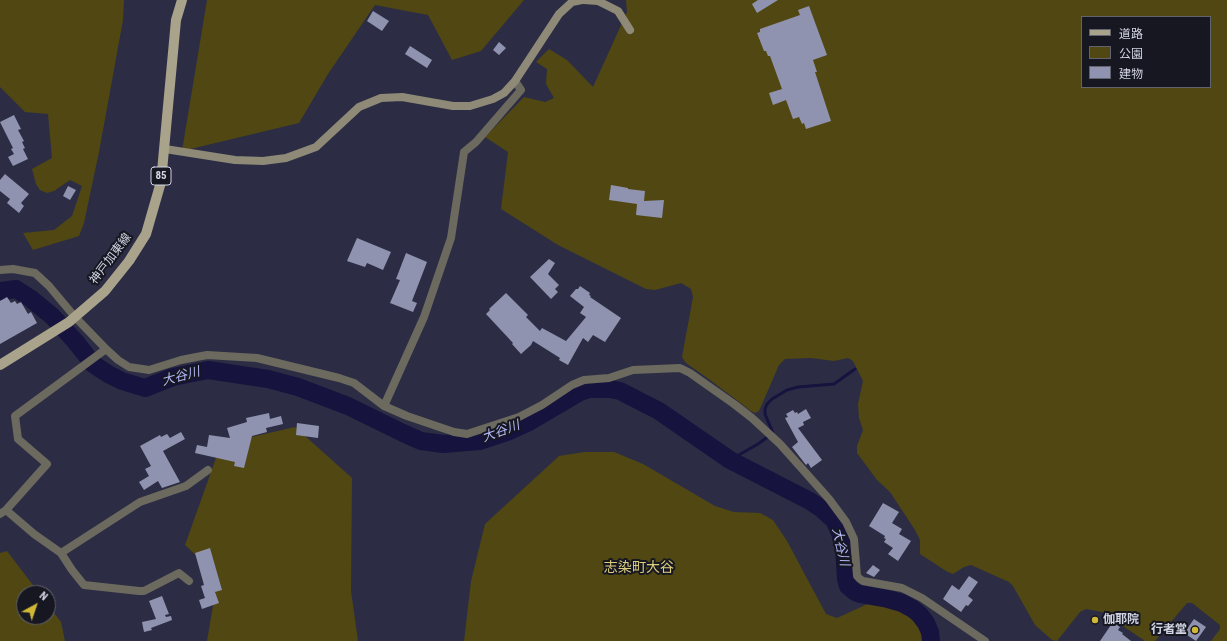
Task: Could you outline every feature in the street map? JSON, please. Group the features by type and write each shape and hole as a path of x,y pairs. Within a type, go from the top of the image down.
{"main road":[{"name":"神戸加東線","path":"0,364 72,320 105,291 129,261 146,234 154,209 160,182 165,149 176,20 182,0"}],"street":[{"path":"165,149 235,160 263,161 286,158 316,147 359,107 381,98 402,97 453,106 470,106 493,99 504,93 515,81 559,14 572,2 583,0 598,1 618,11 630,30"},
{"path":"384,406 424,317 451,238 464,152 476,142 522,90 515,81"},
{"path":"0,270 13,269 35,273 49,286 72,320 103,352 129,367 149,370 181,360 207,355 257,358 354,383 384,406 447,430 467,434 519,417 584,380 609,378 633,370 680,368 709,386 752,418 780,444 829,499 846,522 854,539 857,576 860,579 863,581 902,588 922,598 985,641"},
{"path":"103,352 15,416 18,439 47,464 3,512 61,553 84,585 144,591 179,573 189,581"},
{"path":"61,553 140,502 186,486 208,470"}],"green space":[{"path":"0,0 124,0 123,20 99,152 84,223 79,236 33,250 23,233 54,230 72,216 82,186 70,180 54,191 47,193 40,190 36,184 32,169 52,158 48,114 25,112 0,87"},
{"path":"207,0 524,0 481,51 452,60 428,15 375,5 328,74 299,123 182,151"},
{"path":"626,0 1227,0 1227,641 1211,641 1220,629 1220,625 1192,603 1187,603 1155,641 1145,641 1102,612 1086,609 1080,612 1057,641 1052,640 1035,625 1013,586 1009,582 971,565 964,567 953,574 920,554 920,540 915,530 890,492 877,480 857,453 857,446 863,430 859,418 858,404 863,381 853,361 848,358 834,361 811,358 785,359 779,365 759,411 755,413 686,363 682,357 693,297 691,289 681,283 655,290 646,289 558,245 501,209 508,152 485,137 524,97 545,102 554,98 546,84 547,69 536,62 549,49 567,60 593,87 627,12"},
{"path":"295,427 352,478 351,591 358,641 207,641 218,576 185,545 221,444"},
{"path":"584,452 614,452 643,464 715,506 734,512 760,513 773,520 787,541 826,614 837,618 872,602 897,606 909,611 915,617 924,633 925,641 464,641 471,581 485,524 559,456"},
{"path":"7,551 33,585 16,585 16,625 56,625 56,615 61,622 65,641 0,641 0,553"}],"building":[{"path":"758,0 778,0 757,13 752,4"},
{"path":"809,6 827,55 813,60 817,72 815,72 831,121 806,129 804,123 802,124 799,117 793,119 786,100 773,105 769,93 782,89 770,56 768,56 766,51 764,51 757,33 760,32 760,29 800,15 798,10"},
{"path":"373,11 389,21 382,31 367,21"},
{"path":"499,42 506,48 499,55 493,50"},
{"path":"410,46 432,60 427,68 405,54"},
{"path":"14,115 21,129 18,130 24,141 22,142 25,148 23,149 28,159 13,166 8,157 14,154 11,149 13,148 0,122"},
{"path":"5,174 29,194 21,203 24,206 19,213 7,203 10,199 0,191 0,180"},
{"path":"611,185 645,191 644,201 664,200 662,218 636,215 637,204 609,200"},
{"path":"68,186 76,190 70,200 63,196"},
{"path":"357,238 391,252 383,270 367,263 365,267 347,261"},
{"path":"406,253 427,262 412,301 417,303 413,312 390,303 400,280 396,279"},
{"path":"549,259 555,263 548,274 559,285 555,289 558,292 551,299 530,277"},
{"path":"580,286 590,293 590,297 621,318 605,342 593,335 588,342 583,338 568,365 559,360 560,358 533,341 531,345 521,354 512,344 513,343 486,314 490,310 489,309 506,293 528,315 526,317 540,331 542,328 566,341 586,317 580,313 584,307 570,296"},
{"path":"7,297 11,303 15,301 17,304 21,302 28,314 31,312 37,323 0,344 0,301"},
{"path":"806,409 811,418 803,422 804,425 798,428 822,460 811,468 808,463 806,465 792,447 798,442 785,418 788,417 786,414 793,410 798,414"},
{"path":"269,413 270,419 281,416 283,424 266,428 267,432 252,436 244,468 234,466 235,462 195,453 197,445 207,447 209,435 230,438 227,428 247,422 246,418"},
{"path":"297,423 319,426 318,438 296,435"},
{"path":"181,432 185,439 163,451 180,482 162,488 158,481 144,490 139,482 149,476 145,469 151,466 140,446 160,435 161,437 167,434 170,438"},
{"path":"883,503 899,512 892,523 902,529 899,534 911,541 898,561 888,554 893,548 884,542 886,539 884,538 885,536 869,526"},
{"path":"210,548 222,590 215,592 219,603 202,609 199,600 205,598 201,586 204,585 195,553"},
{"path":"873,565 880,570 874,577 866,573"},
{"path":"969,576 978,582 968,596 973,600 968,606 966,605 961,612 943,599 952,585 959,590"},
{"path":"162,596 169,614 165,615 166,617 171,616 172,620 151,628 152,630 144,632 142,622 156,619 149,601"},
{"name":"行者堂","path":"1194,619 1206,627 1196,641 1184,633"},
{"path":"1113,622 1120,627 1118,630 1131,641 1100,641"}],"waterway":[{"name":"大谷川","path":"0,291 16,289 30,298 52,316 75,341 93,364 122,381 145,388 173,377 208,370 268,379 298,387 348,406 421,441 443,444 480,441 507,432 529,422 580,392 590,389 610,389 620,391 659,411 730,460 810,501 822,509 834,520 840,533 844,547 846,579 848,586 860,594 888,599 902,603 913,609 926,623 930,632 931,641"},
{"path":"730,460 758,444 773,433 765,414 767,404 772,399 787,390 798,387 834,384 855,369"}],"place":[{"name":"伽耶院","path":"1095,620"},
{"name":"行者堂","path":"1195,630"}],"district":[{"name":"志染町大谷","path":"639,568"}]}
